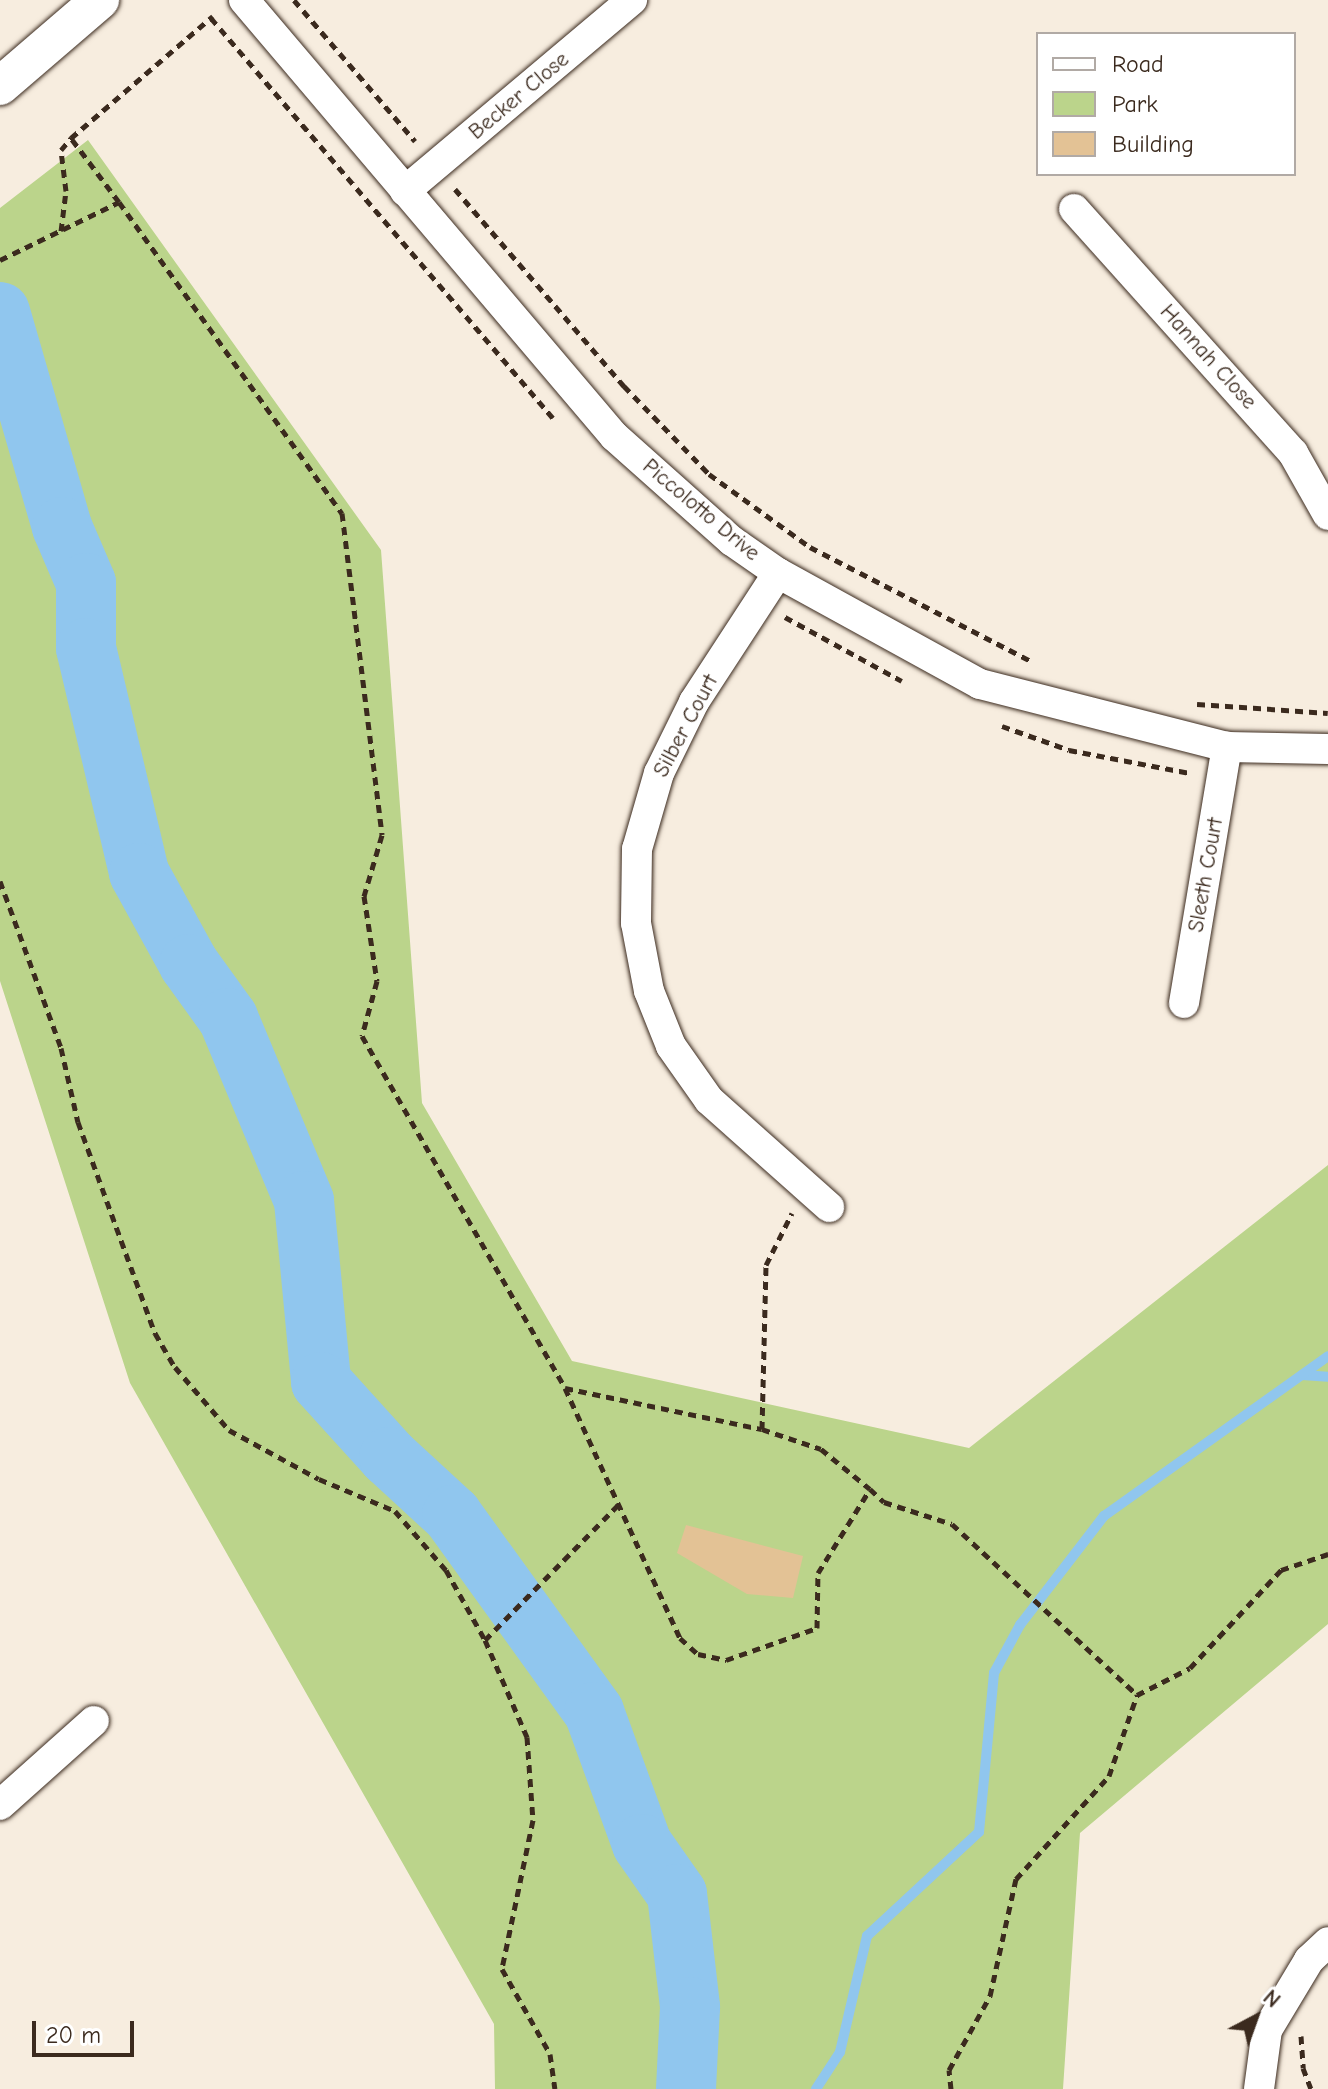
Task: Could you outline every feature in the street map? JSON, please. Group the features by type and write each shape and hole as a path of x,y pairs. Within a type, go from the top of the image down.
{"street":[{"path":"0,86 100,0"},
{"name":"Becker Close","path":"405,191 632,0"},
{"name":"Piccolotto Drive","path":"232,4 405,191 614,436 732,541 778,573 980,684 1227,747 1328,749"},
{"name":"Hannah Close","path":"1074,209 1293,453 1328,515"},
{"name":"Silber Court","path":"778,573 694,702 659,773 637,849 636,923 649,991 671,1046 709,1100 829,1207"},
{"name":"Sleeth Court","path":"1184,1003 1227,747"},
{"path":"0,1805 94,1721"},
{"path":"1259,2089 1267,2030 1309,1960 1328,1942"}],"path":[{"path":"294,0 624,386 709,474 810,547 1037,664"},
{"path":"60,232 66,191 61,150 71,138 232,4"},
{"path":"71,138 342,513 382,835 364,896 377,981 362,1036 565,1388 621,1502 680,1638 698,1654 726,1660 817,1628 818,1573 870,1489"},
{"path":"0,260 119,202"},
{"path":"1182,703 1328,713"},
{"path":"0,881 61,1048 78,1122 155,1333 175,1367 229,1430 319,1479 395,1511 439,1561 485,1640 527,1737 533,1820 502,1969 550,2054 555,2089"},
{"path":"762,1429 766,1265 806,1187"},
{"path":"565,1388 762,1429 821,1449 884,1502 952,1524 1016,1579 1137,1695"},
{"path":"485,1640 551,1569 621,1502"},
{"path":"951,2089 949,2070 990,1996 1016,1879 1109,1776 1137,1695 1190,1668 1281,1570 1328,1554"},
{"path":"1300,2023 1303,2068 1311,2089"}],"green space":[{"path":"88,140 381,550 422,1103 572,1361 969,1448 1328,1165 1328,1624 1080,1833 1063,2089 495,2089 494,2024 130,1383 0,981 0,208"}],"building":[{"path":"686,1525 803,1556 793,1598 747,1594 677,1553"}],"waterway":[{"path":"0,312 62,527 86,583 86,648 139,873 189,964 228,1018 304,1201 321,1382 389,1457 452,1515 594,1712 642,1844 677,1894 690,2007 686,2089"},
{"path":"816,2089 840,2052 867,1936 979,1832 994,1673 1020,1625 1104,1516 1328,1356"},
{"path":"1302,1375 1328,1377"}]}
